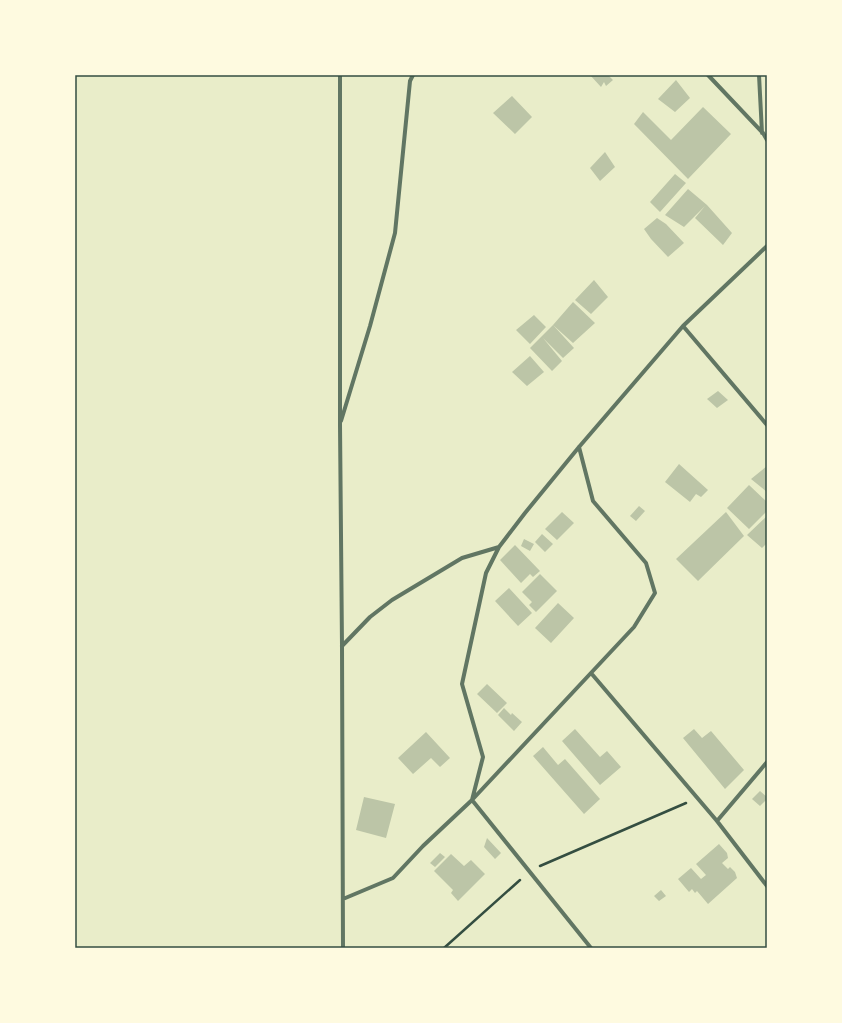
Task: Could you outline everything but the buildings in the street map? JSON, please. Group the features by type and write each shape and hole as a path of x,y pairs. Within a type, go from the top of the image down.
{"street":[{"path":"340,75 340,426 343,948"},
{"path":"340,426 370,326 395,233 410,81 413,75"},
{"path":"708,75 767,140"},
{"path":"759,75 762,133"},
{"path":"472,800 483,757 462,684 486,573 499,548 578,447 683,326 767,246"},
{"path":"683,326 767,425"},
{"path":"343,899 393,878 422,846 472,800 634,627 655,593 646,563 593,502 578,447"},
{"path":"342,646 370,617 392,600 462,558 499,548"},
{"path":"591,673 698,798 767,886"},
{"path":"717,821 767,762"},
{"path":"472,800 591,948"}],"path":[{"path":"444,948 529,871 698,798"}]}
